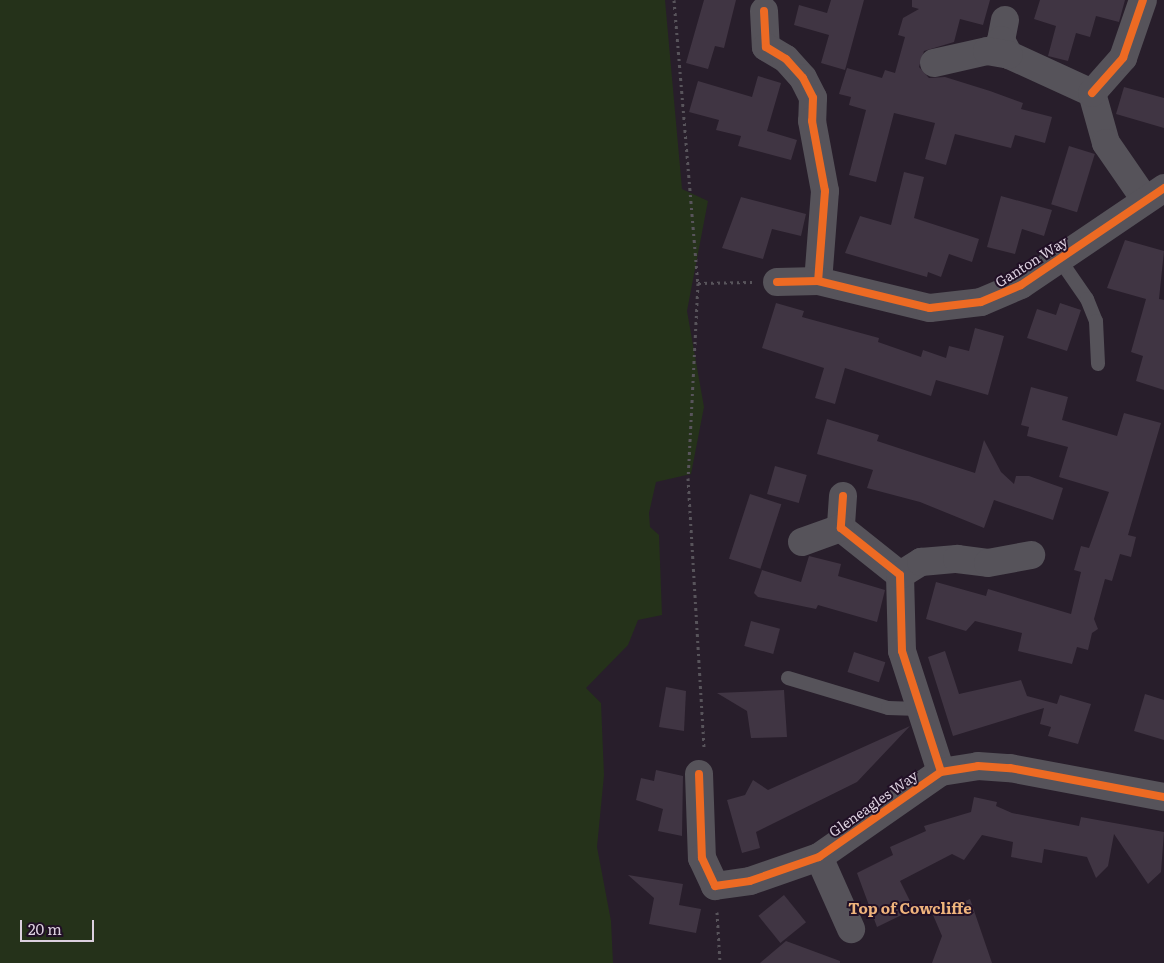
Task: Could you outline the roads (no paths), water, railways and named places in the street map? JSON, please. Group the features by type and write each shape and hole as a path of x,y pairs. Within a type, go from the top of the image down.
{"street":[{"path":"1092,93 1123,58 1143,0"},
{"path":"764,11 756,52 786,59 803,78 813,98 812,121 825,191 818,281"},
{"path":"1005,20 1001,40 1009,55"},
{"path":"934,63 987,51 1009,55 1092,93 1106,143 1154,193"},
{"name":"Ganton Way","path":"777,282 818,281 930,308 956,307 1002,296 1060,260 1154,193"},
{"path":"841,528 843,496"},
{"path":"802,542 841,528"},
{"path":"841,528 900,575 902,651 919,709 942,772"},
{"path":"900,575 921,562 957,559 988,563 1030,555"},
{"name":"Gleneagles Way","path":"699,774 702,858 715,886 750,881 819,857 942,772 978,766 1010,768 1164,797"},
{"path":"819,857 851,929"}],"lane":[{"path":"1060,260 1087,299 1096,321 1098,364"},
{"path":"788,678 888,708 919,709"}],"district":[{"name":"Top of Cowcliffe","path":"910,908"}]}
